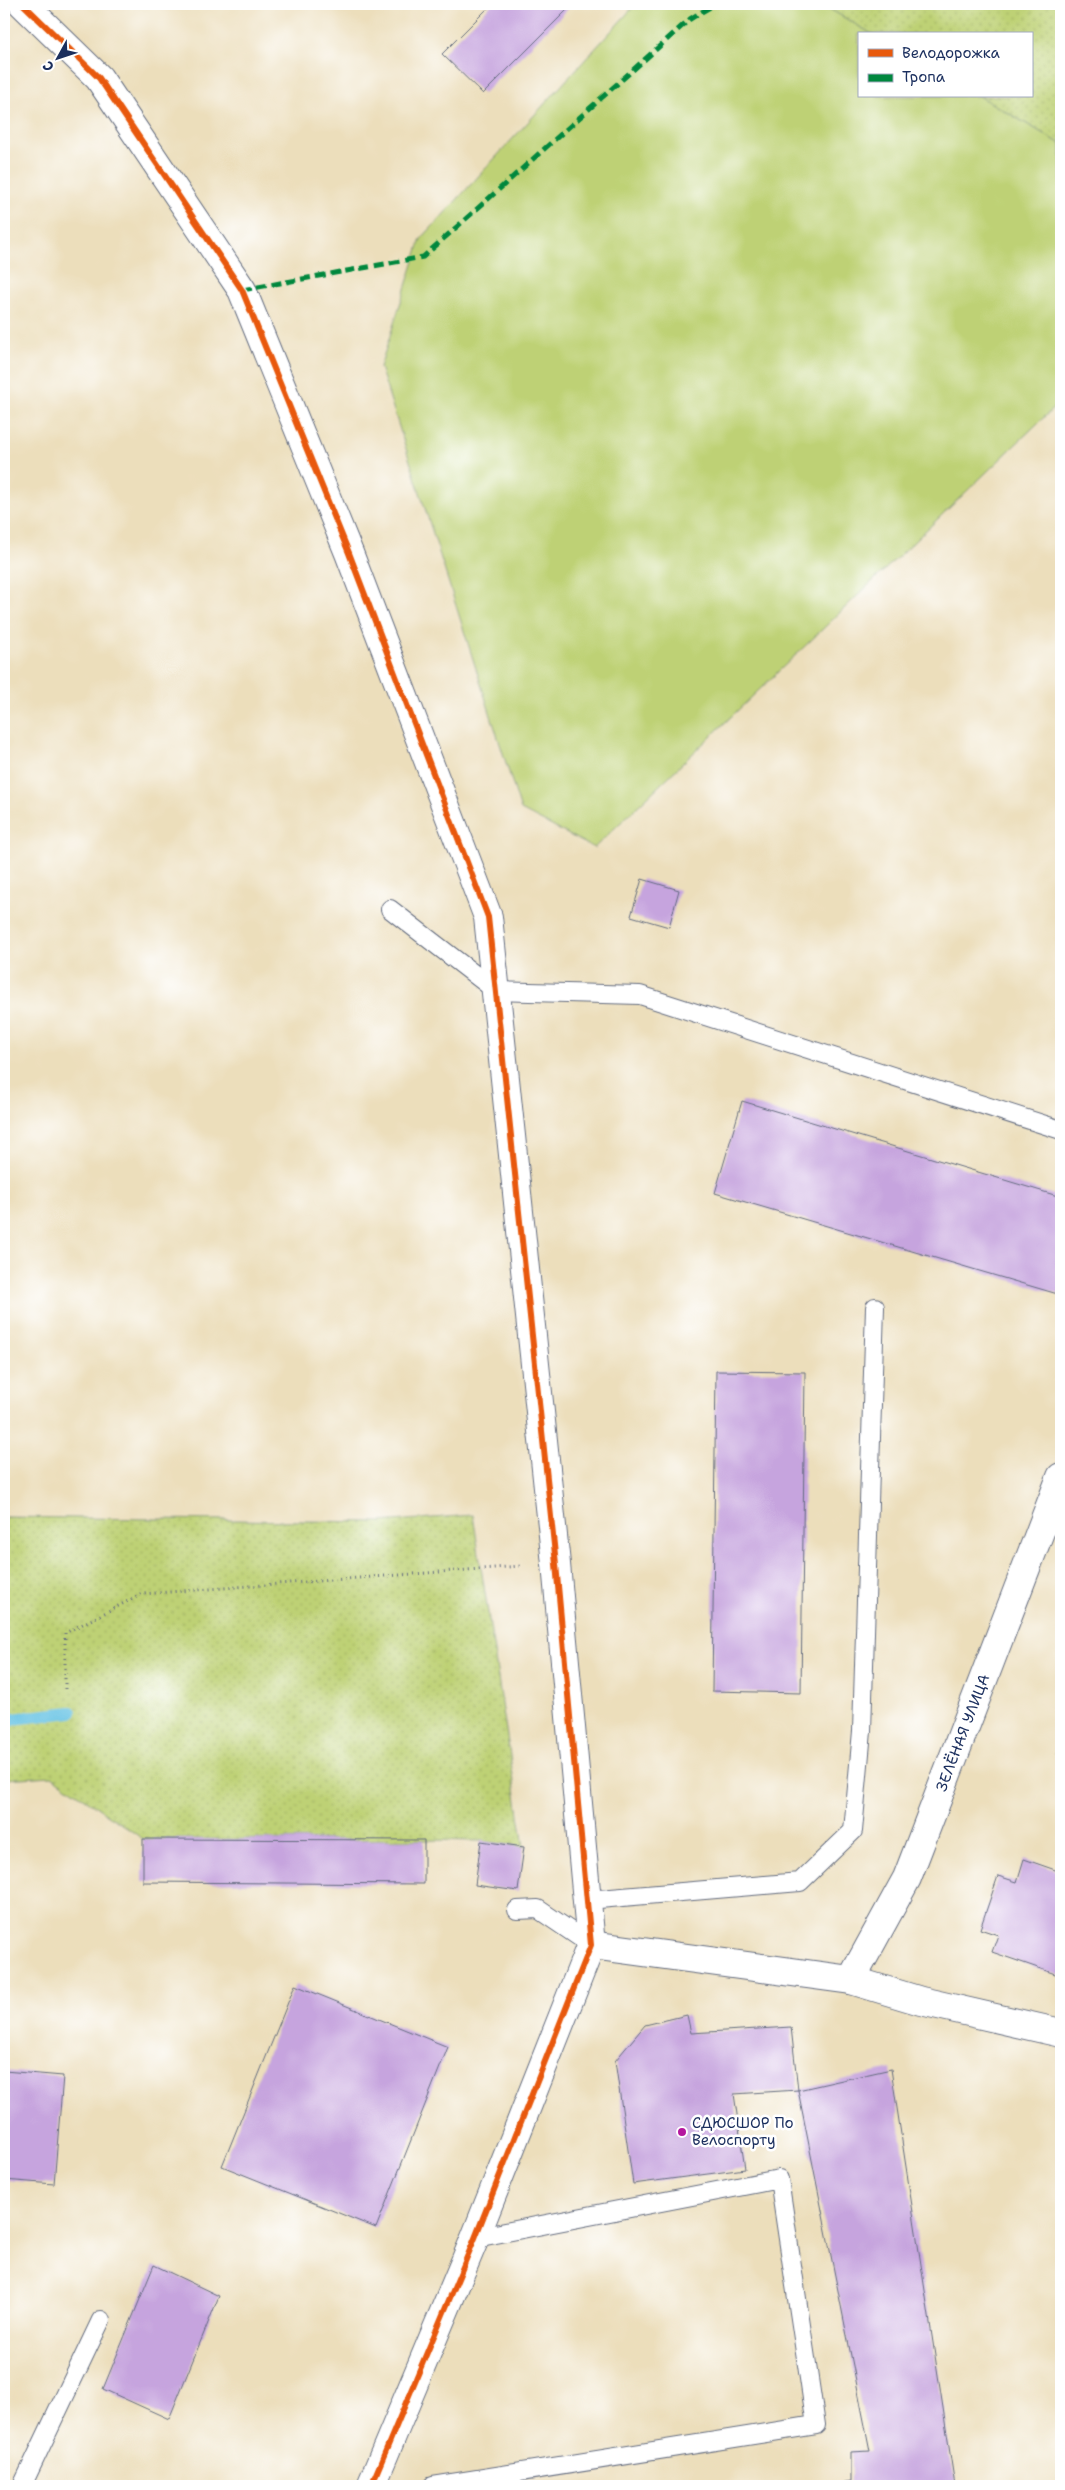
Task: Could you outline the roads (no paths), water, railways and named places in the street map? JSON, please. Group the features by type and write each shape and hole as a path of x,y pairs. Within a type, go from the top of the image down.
{"street":[{"path":"23,4 99,78 242,290 349,553 488,917 556,1564 591,1945 475,2238 371,2486"},
{"name":"ЗЕЛЁНАЯ УЛИЦА","path":"851,1980 907,1878 1061,1477"},
{"path":"591,1945 851,1980 922,2001 1061,2033"}],"lane":[{"path":"390,909 496,990 640,995 1061,1130"},
{"path":"587,1900 800,1882 853,1831 862,1731 875,1307"},
{"path":"517,1910 538,1909 591,1945"},
{"path":"433,2486 816,2425 779,2179 475,2238"},
{"path":"22,2486 101,2320"}],"waterway":[{"path":"4,1720 71,1712"}],"place":[{"name":"СДЮСШОР По Велоспорту","path":"682,2132"}]}
